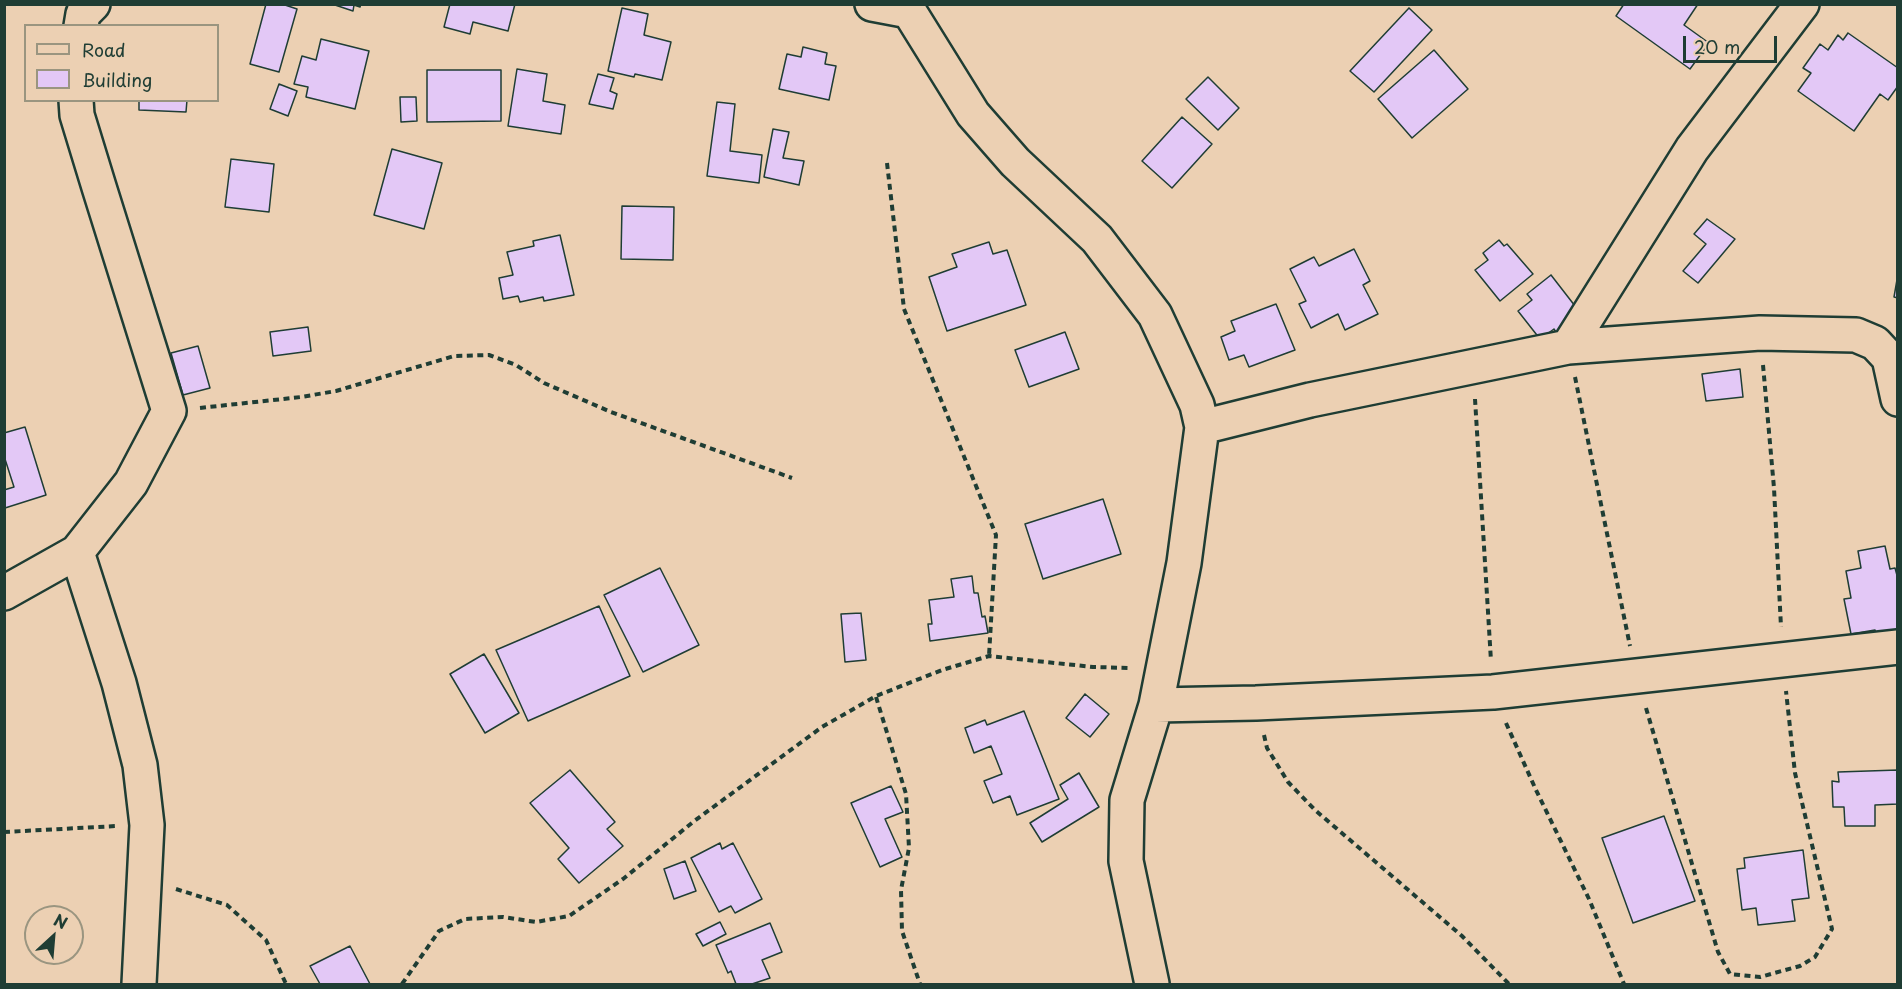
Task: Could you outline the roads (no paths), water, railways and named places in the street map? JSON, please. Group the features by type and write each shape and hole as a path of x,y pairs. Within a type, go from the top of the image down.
{"street":[{"path":"81,24 83,14 93,4"},
{"path":"872,4 908,8 973,114 1015,162 1097,239 1155,315 1197,405 1202,427 1184,563 1156,705 1128,800 1126,861 1152,984"},
{"path":"1568,347 1692,149 1802,4"},
{"path":"4,593 77,552 131,483 169,411 77,115 76,102"},
{"path":"1202,427 1310,400 1568,347 1760,333 1856,335 1875,342 1889,358 1898,399"},
{"path":"77,552 119,683 140,765 147,825 139,984"},
{"path":"1156,705 1256,703 1493,692 1637,677 1782,658 1898,647"}]}
